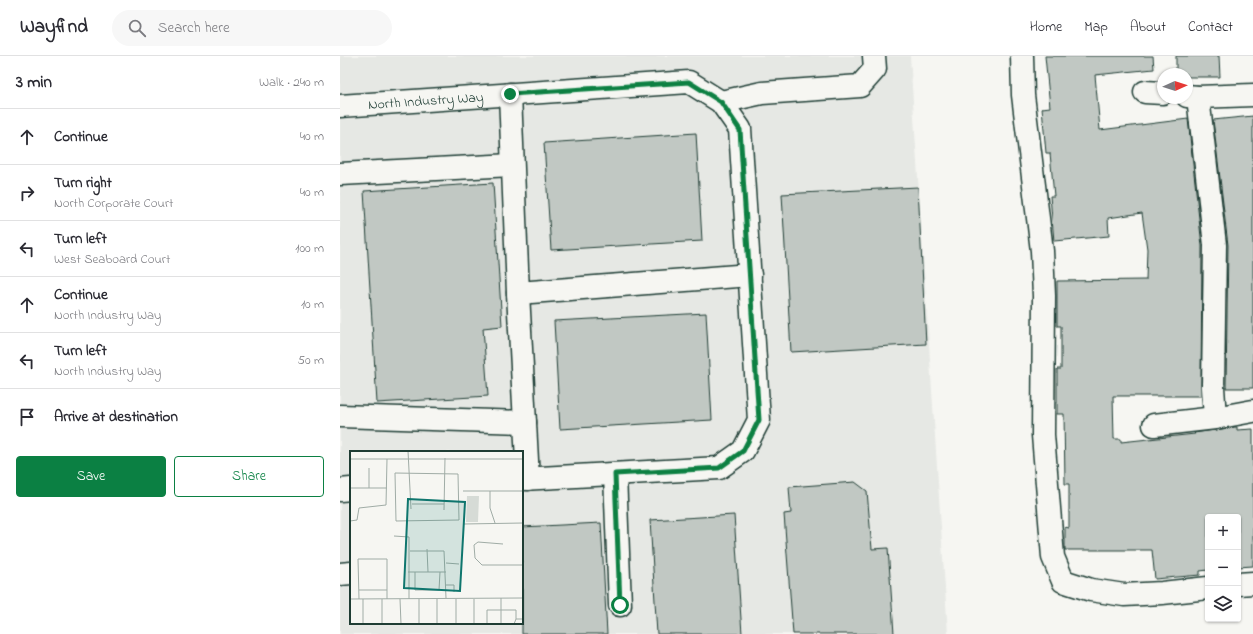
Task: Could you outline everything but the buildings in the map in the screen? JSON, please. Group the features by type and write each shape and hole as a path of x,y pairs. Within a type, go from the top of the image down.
{"street":[{"path":"510,94 512,165 525,422 525,479 719,468 743,451 759,420 740,130 721,102 762,93 860,86 875,69 874,56"},
{"path":"1022,56 1023,95 1042,251 1044,296 1043,436 1053,557 1063,581 1091,590 1124,595 1205,588"},
{"name":"North Industry Way","path":"340,106 689,82 721,102"},
{"path":"1193,96 1253,95"},
{"path":"1193,102 1215,245 1213,387 1215,418"},
{"path":"340,174 512,165"},
{"path":"518,293 750,275"},
{"path":"1154,425 1215,418 1253,410"},
{"path":"340,416 525,422"},
{"path":"615,474 620,605"},
{"path":"340,490 350,489"},
{"path":"340,574 350,573"},
{"path":"1241,584 1253,582"}],"shaded area":[{"path":"340,56 910,56 948,634 340,634"}],"route":[{"path":"510,94 689,82 721,102 740,130 759,420 743,451 719,468 615,474 620,605"}]}
